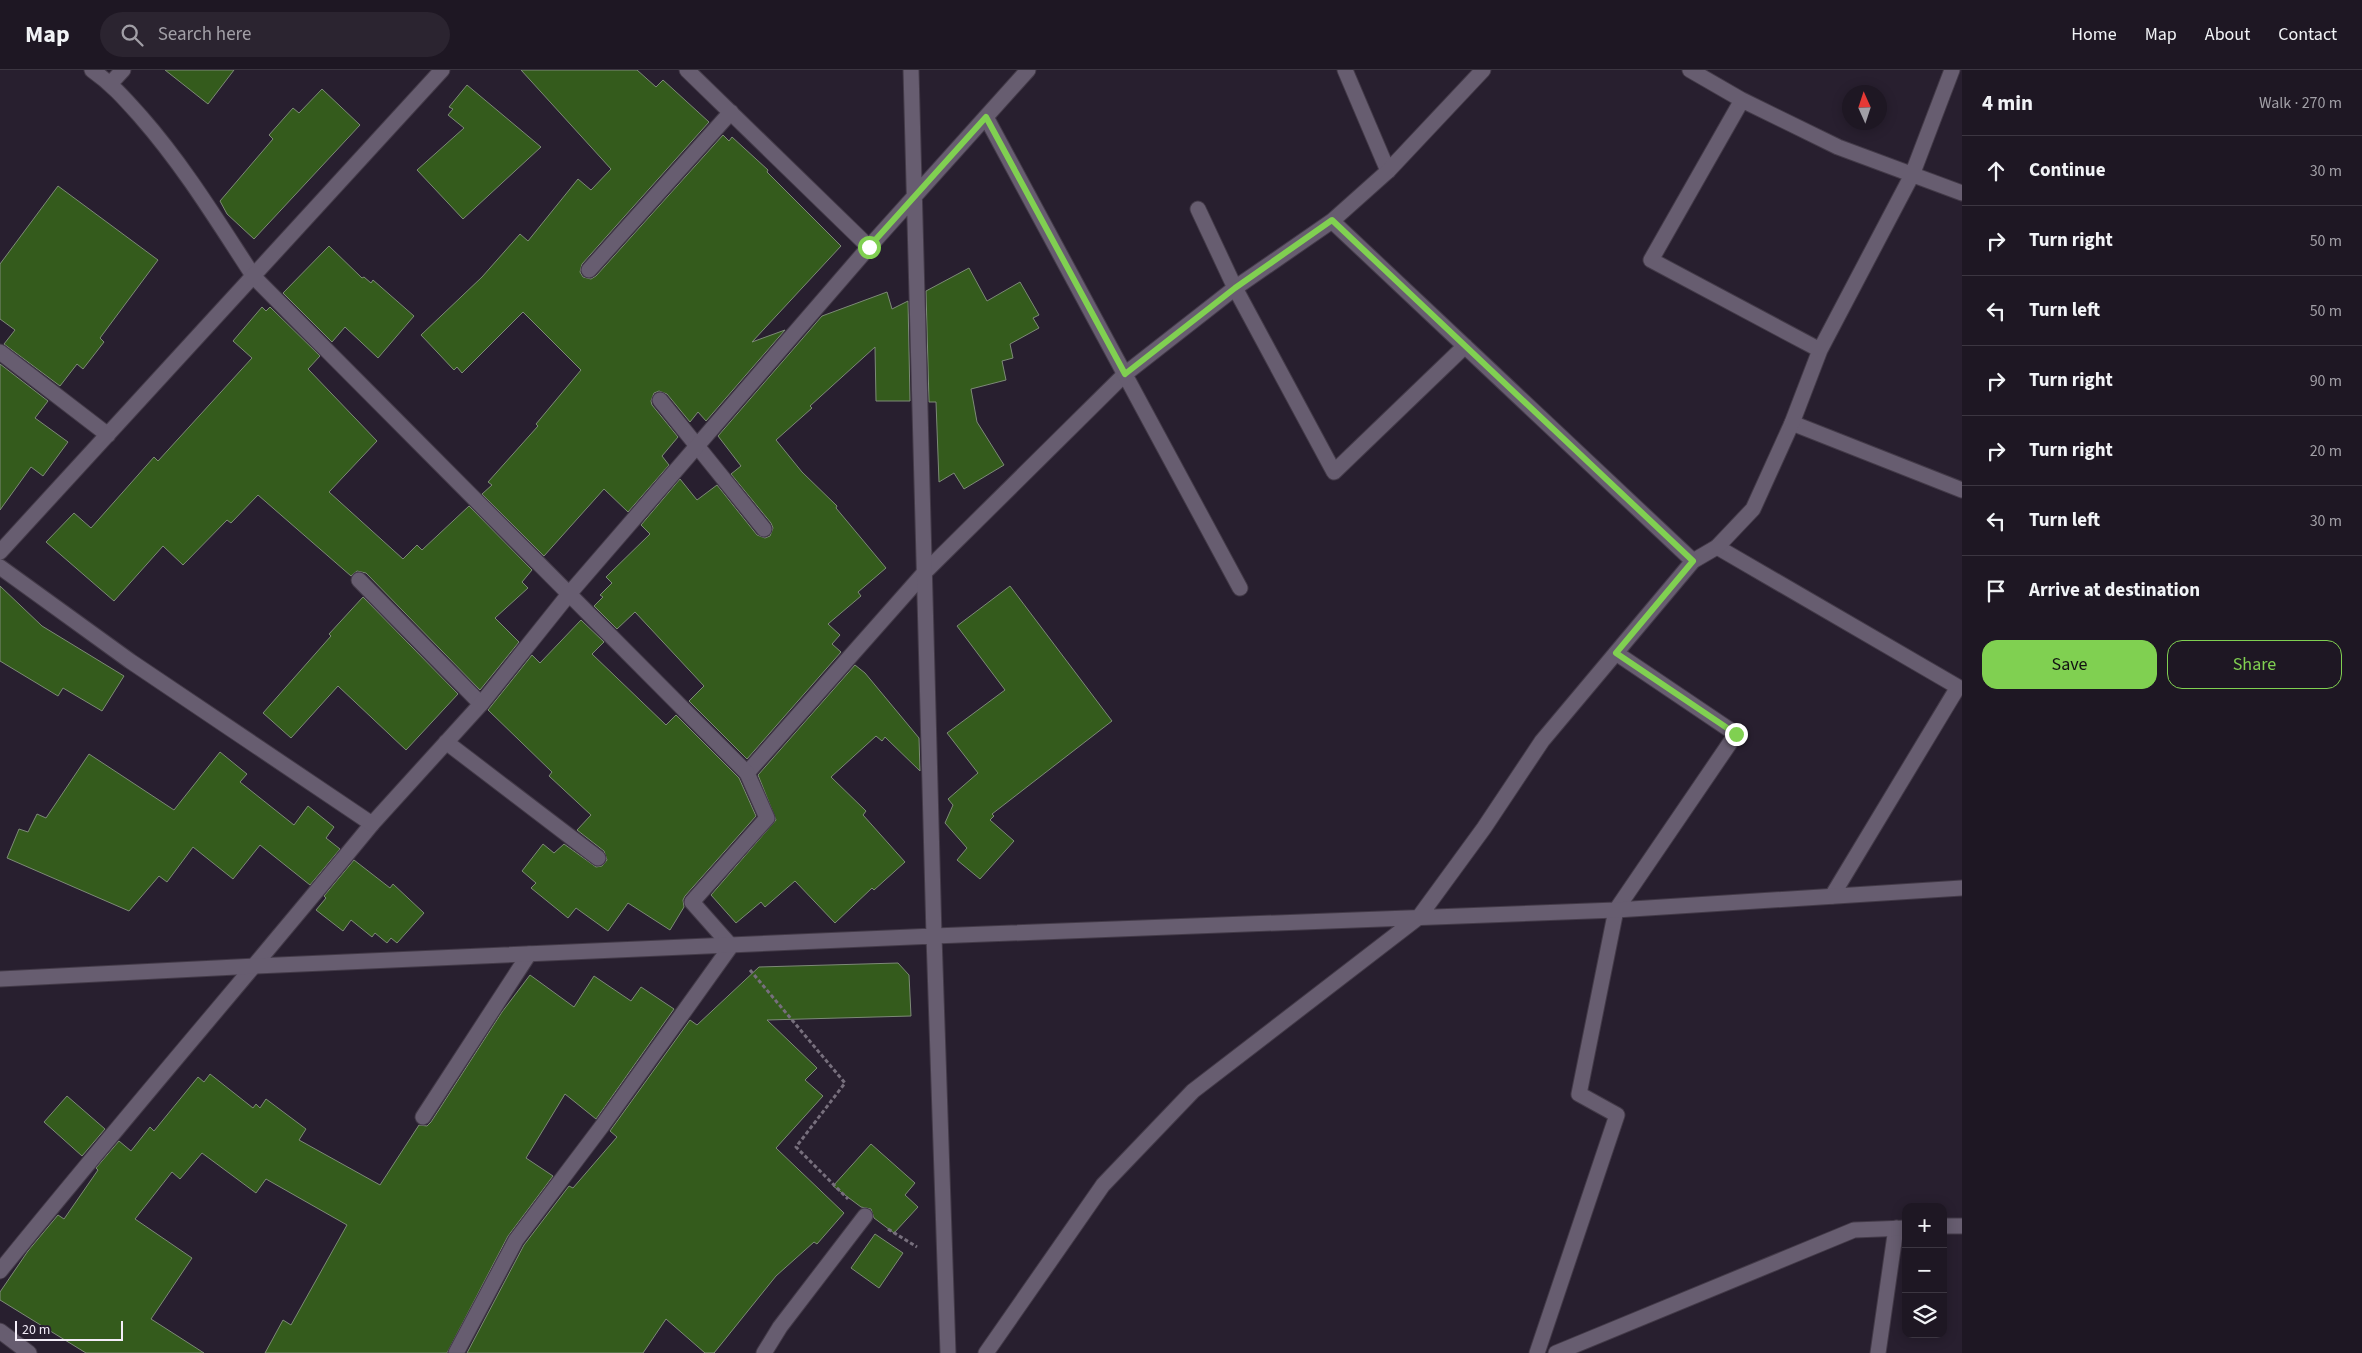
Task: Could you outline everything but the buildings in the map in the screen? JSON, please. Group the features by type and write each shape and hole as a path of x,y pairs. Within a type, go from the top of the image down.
{"street":[{"path":"92,70 111,83 160,138 254,277 747,773 767,818 692,902 731,946"},
{"path":"111,83 123,70"},
{"path":"0,552 442,70"},
{"path":"687,70 869,247"},
{"path":"910,70 915,196 934,936 948,1353"},
{"path":"0,1271 103,1144 256,966 372,824 481,704 569,594 869,247 1028,70"},
{"path":"1345,70 1388,171"},
{"path":"747,773 925,572 1125,374 1235,288 1332,220 1388,171 1483,70"},
{"path":"1690,70 1742,100 1838,147 1962,193"},
{"path":"986,1353 1103,1185 1193,1091 1419,918 1484,828 1542,740 1693,561 1716,547 1753,509 1792,423 1820,350 1912,175 1952,70"},
{"path":"1742,100 1650,260 1820,350"},
{"path":"589,270 731,112"},
{"path":"986,117 1240,588"},
{"path":"1198,209 1235,288 1334,472 1465,346"},
{"path":"1332,220 1693,561"},
{"path":"0,352 108,435"},
{"path":"660,400 764,529"},
{"path":"1792,423 1962,490"},
{"path":"1716,547 1958,687 1832,896"},
{"path":"0,566 130,661 372,824"},
{"path":"359,580 481,704"},
{"path":"1537,1353 1617,1115 1579,1094 1616,910 1736,734 1616,653"},
{"path":"446,742 598,858"},
{"path":"0,979 934,936 1616,910 1962,888"},
{"path":"456,1353 516,1240 602,1126 731,946"},
{"path":"423,1117 528,954"},
{"path":"764,1353 780,1326 865,1216"},
{"path":"1947,1226 1962,1226"},
{"path":"1556,1353 1575,1349 1854,1230 1901,1228 1878,1353"},
{"path":"0,1331 29,1353"}],"path":[{"path":"731,946 845,1083 796,1147 865,1216 944,1262"}],"route":[{"path":"869,247 986,117 1125,374 1235,288 1332,220 1693,561 1616,653 1736,734"}]}
